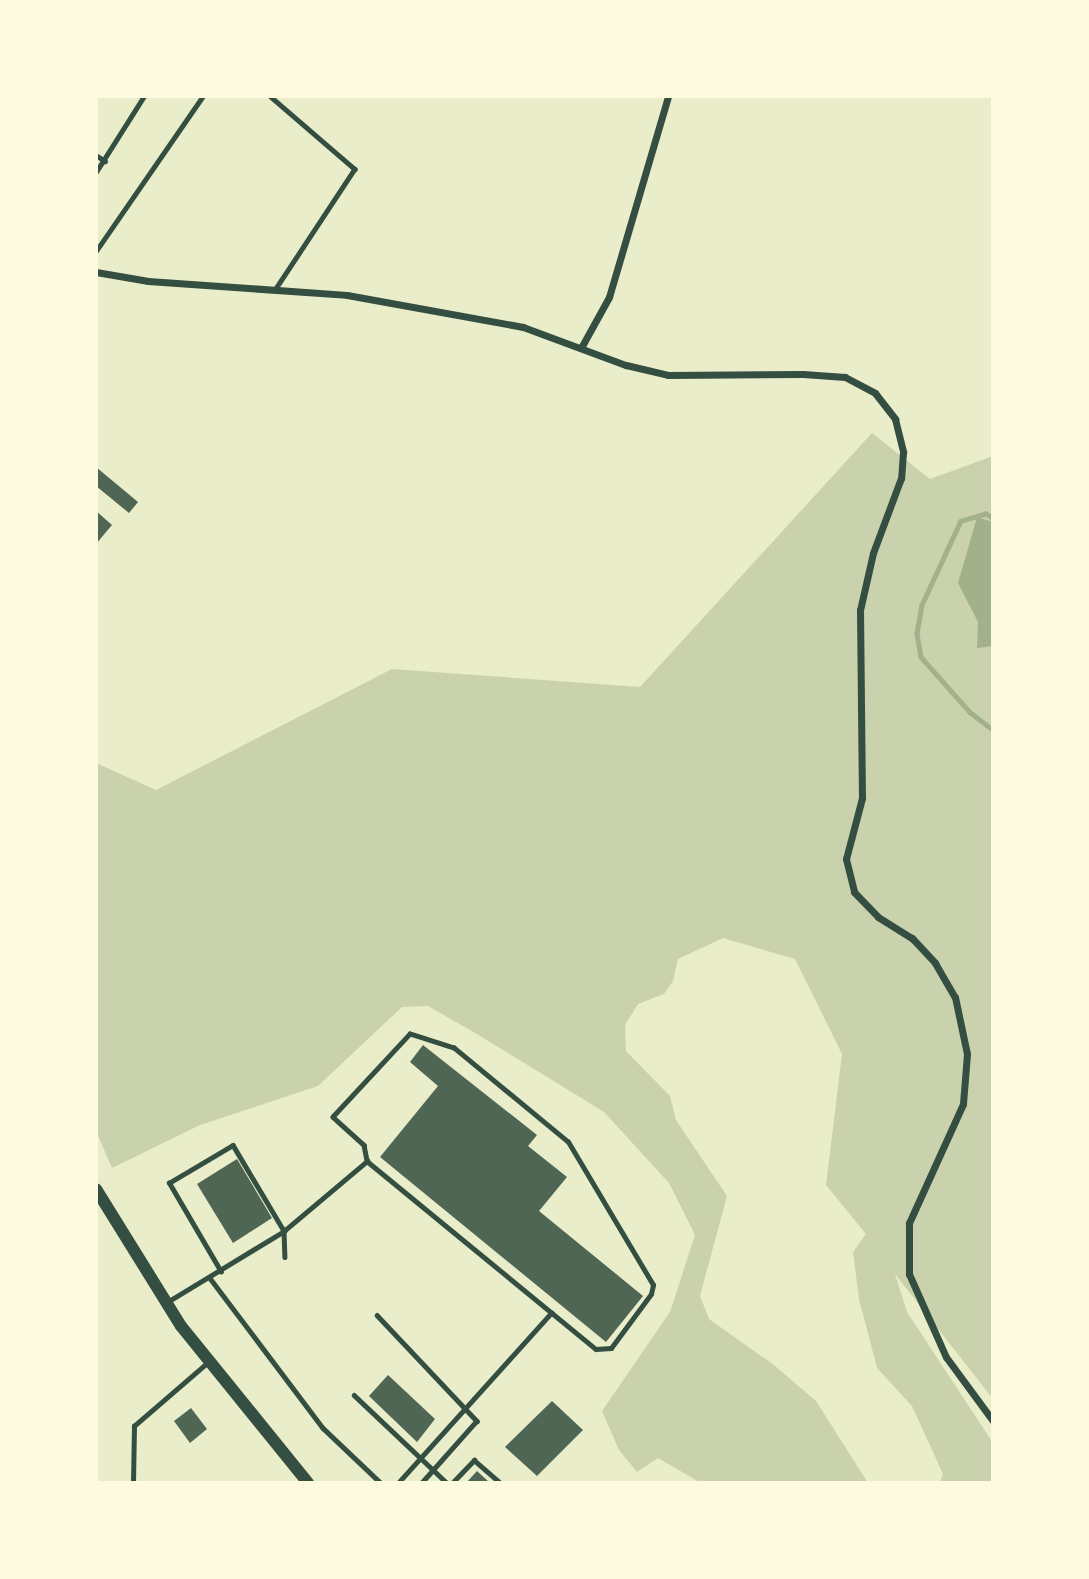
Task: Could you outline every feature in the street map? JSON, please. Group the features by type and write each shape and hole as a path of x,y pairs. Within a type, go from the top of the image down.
{"main road":[{"path":"96,1189 165,1303 208,1362 308,1483"}],"street":[{"path":"582,346 609,297 668,96"},
{"path":"96,272 148,281 347,295 523,327 582,346 626,365 668,374 762,372 845,377 876,393 895,419 903,452 901,478 873,553 860,610 862,798 846,859 854,892 878,917 912,939 935,963 954,997 967,1054 963,1104 909,1223 909,1274 946,1357 993,1421"}],"lane":[{"path":"96,172 144,96"},
{"path":"96,251 203,96"},
{"path":"271,96 355,169 276,289"},
{"path":"96,155 104,161"},
{"path":"419,1033 454,1048 568,1142 653,1286 620,1336 604,1351 551,1313 367,1161 365,1145 333,1117 403,1038 419,1033"},
{"path":"221,1272 169,1183 233,1145 284,1231 285,1257"},
{"path":"165,1303 221,1272 284,1231 367,1161"},
{"path":"210,1278 323,1428 381,1483"},
{"path":"398,1483 551,1313"},
{"path":"377,1315 477,1422 422,1483"},
{"path":"133,1483 134,1426 208,1362"},
{"path":"354,1395 449,1483 474,1460 500,1483"}],"shaded area":[{"path":"872,433 930,479 993,456 993,1399 895,1274 907,1312 993,1443 993,1483 940,1483 943,1474 912,1406 877,1368 859,1299 853,1252 866,1234 826,1185 842,1054 795,959 723,938 678,959 673,981 664,994 638,1004 625,1025 626,1051 670,1096 676,1120 727,1196 700,1296 709,1319 774,1365 816,1401 868,1483 701,1483 658,1458 637,1472 619,1450 602,1411 670,1312 695,1235 669,1183 604,1112 477,1034 428,1006 402,1007 318,1086 200,1125 112,1168 96,1131 96,763 156,790 392,669 640,687"},
{"path":"977,517 993,522 993,646 977,648 978,622 958,583"}],"building":[{"path":"96,467 138,502 129,513 96,486"},
{"path":"96,511 112,525 96,544"},
{"path":"423,1045 537,1135 528,1146 567,1177 539,1211 643,1296 606,1342 380,1157 438,1086 410,1062"},
{"path":"237,1159 272,1218 233,1243 197,1184"},
{"path":"388,1375 435,1419 417,1442 369,1396"},
{"path":"552,1401 583,1430 537,1476 505,1447"},
{"path":"191,1408 207,1429 190,1443 174,1421"},
{"path":"477,1471 490,1483 466,1483"}],"waterway":[{"path":"993,519 986,514 961,521 922,605 917,634 921,657 970,712 993,730"}]}
